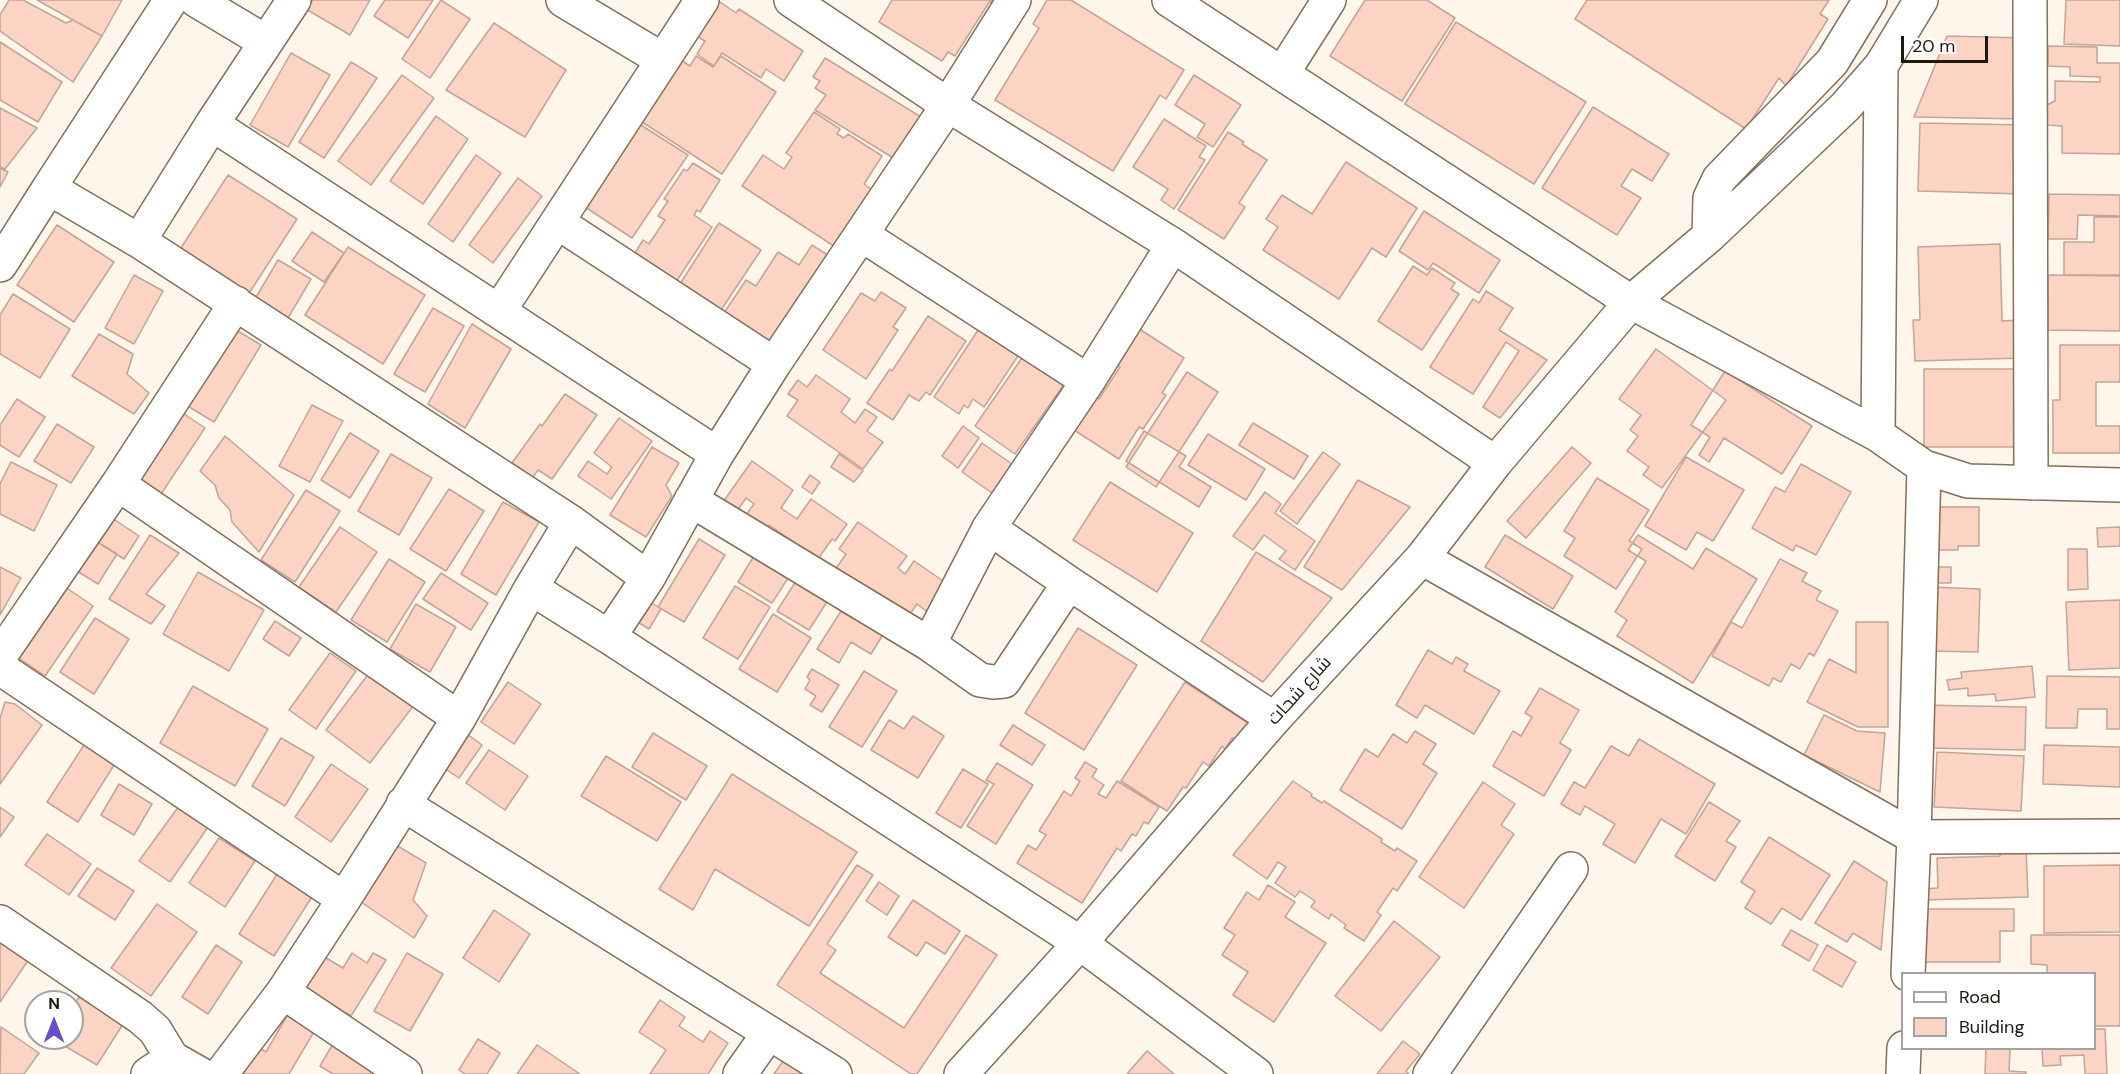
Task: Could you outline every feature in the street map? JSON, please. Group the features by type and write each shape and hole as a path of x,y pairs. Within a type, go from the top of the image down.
{"street":[{"path":"0,265 171,0"},
{"path":"196,0 266,42"},
{"path":"139,241 212,123 294,0"},
{"path":"563,0 663,60"},
{"path":"499,311 702,0"},
{"path":"790,0 948,105 1173,245 1496,463"},
{"path":"609,637 648,578 717,454 774,364 948,105 1014,0"},
{"path":"1168,0 1631,302 1878,435 1924,466 1968,481 2120,485"},
{"path":"1282,74 1329,0"},
{"path":"1708,236 1710,198 1719,179 1832,62 1870,0"},
{"name":"شارع شحات","path":"961,1074 1080,943 1274,719 1422,558 1496,463 1631,302 1708,236 1845,107 1881,66 1921,0"},
{"path":"2030,0 2031,483"},
{"path":"1878,435 1881,66"},
{"path":"212,123 717,454"},
{"path":"49,188 139,241 236,303 571,522 648,578"},
{"path":"557,222 774,364"},
{"path":"862,235 1088,381"},
{"path":"929,644 989,528 1088,381 1173,245"},
{"path":"0,656 118,484 236,303"},
{"path":"1908,972 1924,466"},
{"path":"118,484 459,718"},
{"path":"691,500 929,644 980,680 1004,681 1069,584"},
{"path":"220,1074 283,992 344,899 459,718 531,588 571,522"},
{"path":"989,528 1069,584 1274,719"},
{"path":"1422,558 1914,837 2120,836"},
{"path":"531,588 1080,943 1256,1074"},
{"path":"0,668 344,899"},
{"path":"404,804 835,1074"},
{"path":"1430,1074 1570,869"},
{"path":"0,922 140,1017 155,1030 160,1066 200,1074"},
{"path":"283,992 405,1074"},
{"path":"740,1074 769,1033"},
{"path":"1903,1074 1904,1050"}],"building":[{"path":"9,0 23,0 66,23 73,20 102,36 73,82 0,31 0,15"},
{"path":"37,0 122,0 102,36"},
{"path":"313,0 370,0 350,35 306,9"},
{"path":"385,0 433,0 408,38 374,16"},
{"path":"441,0 470,19 430,78 402,59"},
{"path":"717,0 736,13 739,9 803,51 784,81 766,69 761,78 722,53 714,66 697,54 705,41 696,36"},
{"path":"892,0 997,0 995,4 990,1 955,56 948,52 942,61 879,22"},
{"path":"1047,0 1071,0 1184,70 1166,99 1160,95 1113,171 995,100 1039,28 1033,24"},
{"path":"1365,0 1427,0 1455,18 1402,101 1330,56"},
{"path":"1587,0 1829,0 1820,14 1828,19 1786,86 1779,78 1746,129 1575,19"},
{"path":"2066,0 2120,0 2120,46 2064,44"},
{"path":"1456,22 1586,102 1534,184 1405,104"},
{"path":"494,23 566,70 525,137 446,90"},
{"path":"1947,36 2024,38 2022,119 1914,117"},
{"path":"0,42 62,82 38,122 0,100"},
{"path":"2048,46 2097,47 2097,63 2120,63 2120,154 2062,153 2062,126 2047,125 2047,105 2055,101 2055,81 2100,82 2100,77 2070,76 2070,67 2048,66"},
{"path":"291,53 330,75 288,147 250,125"},
{"path":"696,56 713,67 721,56 776,92 722,174 636,118 676,57 690,66"},
{"path":"825,58 921,117 895,159 815,110 826,95 815,88 820,81 813,77"},
{"path":"351,62 377,78 324,158 299,142"},
{"path":"402,75 434,98 371,185 338,161"},
{"path":"1194,75 1241,105 1213,147 1197,137 1205,124 1175,105"},
{"path":"1593,107 1669,154 1652,181 1632,169 1621,186 1641,198 1617,235 1542,188"},
{"path":"0,108 37,128 5,169 0,167"},
{"path":"814,112 840,129 837,134 844,138 848,134 882,156 864,184 872,190 846,254 742,186 763,155 784,169 792,157 786,153"},
{"path":"436,116 468,139 423,204 390,181"},
{"path":"1164,119 1206,146 1199,157 1205,160 1174,209 1161,200 1168,189 1133,167"},
{"path":"633,120 688,155 632,238 579,203"},
{"path":"1920,123 2025,125 2023,194 1918,191"},
{"path":"1228,132 1267,160 1239,203 1245,207 1224,239 1178,210"},
{"path":"476,155 501,173 453,242 428,224"},
{"path":"1346,162 1417,208 1386,257 1372,248 1339,299 1263,250 1278,227 1266,219 1282,195 1312,214"},
{"path":"693,163 720,180 700,212 697,210 694,215 712,227 674,285 632,258 643,240 649,244 665,220 658,216 668,201 664,199 684,169 687,171"},
{"path":"0,168 8,172 0,187"},
{"path":"228,175 297,219 248,295 179,251"},
{"path":"518,178 542,196 493,263 469,245"},
{"path":"2049,194 2120,195 2120,216 2078,215 2077,239 2048,239"},
{"path":"1424,211 1500,260 1479,293 1433,263 1428,270 1399,251"},
{"path":"2094,217 2120,217 2120,275 2064,275 2064,242 2094,242"},
{"path":"719,223 761,250 721,310 680,284"},
{"path":"57,225 114,262 74,322 17,285"},
{"path":"312,232 344,253 324,282 292,261"},
{"path":"2000,244 2002,321 2020,320 2022,358 1915,361 1913,320 1920,320 1918,247"},
{"path":"812,245 831,257 770,352 720,319 746,280 756,286 778,252 799,265"},
{"path":"348,247 425,295 383,364 305,315"},
{"path":"278,260 311,279 285,323 252,304"},
{"path":"1413,266 1427,275 1432,268 1455,283 1451,289 1459,294 1422,350 1378,321"},
{"path":"134,275 163,291 134,344 105,328"},
{"path":"2048,275 2120,276 2120,331 2048,330"},
{"path":"1486,291 1513,308 1499,330 1547,360 1500,418 1483,407 1519,351 1506,342 1473,394 1430,367 1473,299 1479,303"},
{"path":"881,292 906,308 893,327 898,330 866,379 823,350 861,293 875,301"},
{"path":"13,294 70,329 40,378 0,354 0,315"},
{"path":"433,308 464,326 425,392 394,374"},
{"path":"928,316 966,341 930,395 926,392 919,401 909,395 893,420 867,403 890,369 892,371"},
{"path":"984,321 1024,347 984,407 973,399 968,408 964,405 959,414 934,397"},
{"path":"472,324 511,349 465,428 428,404"},
{"path":"228,325 261,345 214,422 181,402"},
{"path":"1138,328 1184,358 1162,393 1166,395 1143,429 1139,427 1119,459 1074,430 1095,396 1099,399 1120,367 1115,364"},
{"path":"99,334 133,354 127,374 149,393 134,414 72,376"},
{"path":"2060,345 2120,345 2120,382 2096,382 2096,426 2120,426 2120,453 2053,453 2053,400 2060,400"},
{"path":"1656,349 1726,400 1662,488 1643,475 1649,467 1627,451 1638,436 1630,430 1641,415 1619,399"},
{"path":"1024,355 1065,383 1015,454 975,426"},
{"path":"1924,369 2021,369 2021,447 1924,447"},
{"path":"1725,371 1812,426 1782,474 1724,438 1709,462 1699,455 1710,437 1691,425"},
{"path":"1187,372 1218,392 1156,487 1126,467"},
{"path":"816,375 850,399 841,412 855,423 865,409 877,417 867,431 883,442 863,469 787,416 798,400 788,394 798,380 807,387"},
{"path":"565,394 597,415 552,479 538,470 533,477 512,463"},
{"path":"17,399 45,417 19,457 0,445 0,425"},
{"path":"312,405 343,421 310,482 279,466"},
{"path":"175,408 205,428 161,494 131,473"},
{"path":"619,418 652,441 611,499 578,476 588,461 607,474 612,467 594,453"},
{"path":"1253,423 1308,456 1294,479 1239,445"},
{"path":"57,424 94,447 71,483 34,461"},
{"path":"963,426 979,438 958,468 942,456"},
{"path":"1144,431 1186,456 1179,467 1211,487 1199,507 1126,461"},
{"path":"350,433 379,451 350,498 321,480"},
{"path":"1208,434 1265,469 1246,500 1188,465"},
{"path":"225,436 294,495 259,552 232,522 230,510 219,498 215,485 200,471"},
{"path":"982,443 1012,464 992,493 962,472"},
{"path":"652,447 679,463 666,485 672,496 646,537 610,515"},
{"path":"1572,447 1591,463 1526,538 1507,521"},
{"path":"1323,452 1340,464 1297,524 1280,511"},
{"path":"391,454 432,478 399,535 358,511"},
{"path":"839,454 863,471 854,482 831,467"},
{"path":"1686,457 1744,490 1713,541 1697,532 1686,550 1645,526"},
{"path":"752,461 793,490 781,508 797,519 811,499 847,524 835,541 832,539 818,559 769,525 766,529 746,515 754,504 746,498 737,511 723,502"},
{"path":"11,462 57,485 34,531 0,514 0,484"},
{"path":"1801,464 1851,492 1816,555 1796,545 1793,551 1752,528 1775,487 1785,492"},
{"path":"810,475 820,482 812,494 802,487"},
{"path":"1597,478 1649,510 1629,541 1642,549 1616,589 1564,556 1575,538 1564,531"},
{"path":"1358,480 1410,507 1342,590 1304,567"},
{"path":"1110,482 1193,533 1157,592 1073,540"},
{"path":"449,489 484,511 446,571 410,549"},
{"path":"306,490 340,511 295,582 261,560"},
{"path":"1265,492 1281,504 1275,513 1315,541 1295,570 1279,559 1286,551 1264,535 1253,550 1233,536"},
{"path":"503,502 539,522 496,595 461,574"},
{"path":"1939,507 1979,507 1979,546 1958,546 1958,550 1939,550"},
{"path":"103,512 139,536 124,559 88,536"},
{"path":"858,522 907,556 898,568 905,574 914,561 949,585 929,613 917,604 906,620 835,570 846,554 839,549"},
{"path":"340,527 377,552 336,612 299,587"},
{"path":"2120,527 2120,546 2098,547 2097,528"},
{"path":"150,535 179,553 146,594 165,606 151,624 109,599"},
{"path":"1505,535 1573,576 1553,609 1485,567"},
{"path":"1638,535 1693,569 1706,548 1757,579 1693,683 1617,636 1627,620 1615,612 1646,561 1628,550"},
{"path":"88,536 117,554 98,584 69,566"},
{"path":"699,539 725,555 684,622 658,607"},
{"path":"2068,549 2087,549 2088,589 2068,590"},
{"path":"757,551 792,572 772,603 738,582"},
{"path":"1256,552 1332,598 1263,682 1201,641"},
{"path":"389,559 425,582 387,642 351,620"},
{"path":"1780,559 1807,573 1802,581 1821,591 1816,600 1838,611 1814,656 1809,653 1800,669 1791,664 1781,682 1773,678 1769,686 1712,656 1731,622 1742,628"},
{"path":"0,567 21,578 0,615"},
{"path":"1932,567 1951,567 1951,583 1932,583"},
{"path":"198,572 264,610 229,671 163,634"},
{"path":"441,573 488,603 471,630 423,599"},
{"path":"796,581 828,600 809,630 777,611"},
{"path":"58,582 93,606 45,676 10,652"},
{"path":"735,586 770,607 738,659 703,638"},
{"path":"1932,587 1980,589 1978,652 1931,651"},
{"path":"2120,600 2120,668 2069,670 2066,602"},
{"path":"649,601 661,609 649,629 636,621"},
{"path":"416,604 456,627 430,672 390,649"},
{"path":"841,611 854,619 857,616 884,633 871,654 851,642 839,663 817,649"},
{"path":"773,614 811,638 777,692 739,669"},
{"path":"95,618 129,639 94,694 60,672"},
{"path":"275,621 301,638 289,656 263,639"},
{"path":"1856,622 1888,622 1888,727 1858,727 1807,702 1829,659 1856,673"},
{"path":"1078,628 1137,665 1084,750 1025,713"},
{"path":"1428,650 1452,664 1456,657 1468,664 1464,671 1500,691 1474,734 1425,705 1417,718 1396,705"},
{"path":"330,653 356,671 316,729 289,710"},
{"path":"2032,666 2035,697 1996,701 1995,694 1968,696 1968,688 1949,690 1947,680 1962,678 1961,672"},
{"path":"812,669 839,685 822,712 810,705 816,696 805,689 810,680 807,677"},
{"path":"864,671 897,691 862,747 829,727"},
{"path":"370,672 414,705 370,763 326,730"},
{"path":"2047,676 2120,677 2120,729 2107,729 2107,709 2078,709 2077,728 2046,728"},
{"path":"508,682 541,704 514,744 481,722"},
{"path":"1185,682 1248,723 1237,740 1232,738 1225,749 1222,746 1209,766 1203,762 1167,811 1121,781"},
{"path":"193,686 268,729 235,786 160,743"},
{"path":"1540,688 1579,710 1560,743 1571,750 1544,796 1493,766 1513,731 1521,736 1532,717 1525,713"},
{"path":"5,702 15,704 42,725 0,784 0,718"},
{"path":"1920,705 2026,707 2025,750 1928,748"},
{"path":"1824,715 1857,731 1885,733 1880,792 1804,755"},
{"path":"913,716 944,736 918,778 871,750 889,720 904,729"},
{"path":"1013,725 1045,745 1032,765 1000,745"},
{"path":"459,728 482,745 459,778 435,762"},
{"path":"1415,731 1436,744 1423,764 1437,773 1402,829 1340,790 1365,749 1378,757 1393,734 1407,743"},
{"path":"653,733 707,766 686,800 632,767"},
{"path":"281,738 314,757 285,806 252,786"},
{"path":"1639,739 1715,784 1686,834 1661,819 1635,863 1603,844 1615,824 1585,806 1580,815 1561,804 1574,782 1585,788 1611,746 1629,756"},
{"path":"86,742 116,762 78,822 47,802"},
{"path":"2044,745 2120,747 2120,787 2043,784"},
{"path":"489,750 528,776 505,810 466,783"},
{"path":"1937,752 2024,756 2021,811 1934,807"},
{"path":"606,756 681,802 657,841 581,796"},
{"path":"1085,762 1097,769 1092,777 1104,785 1098,794 1106,798 1117,781 1159,807 1148,824 1144,822 1136,836 1132,834 1121,851 1117,848 1082,903 1017,863 1028,845 1036,850 1046,835 1039,831 1064,791 1071,796 1080,781 1075,778"},
{"path":"997,763 1033,785 996,844 967,826 994,784 986,780"},
{"path":"331,764 368,789 331,842 295,817"},
{"path":"963,769 988,784 961,828 936,813"},
{"path":"732,774 857,852 809,926 715,869 693,910 659,889"},
{"path":"1293,781 1312,794 1311,796 1322,803 1324,801 1382,839 1381,842 1395,851 1397,848 1417,861 1397,891 1393,888 1377,912 1381,915 1364,941 1344,928 1346,925 1331,914 1329,919 1311,907 1315,901 1300,891 1295,897 1275,883 1286,867 1278,862 1267,879 1233,855"},
{"path":"1483,782 1515,804 1501,825 1514,834 1464,908 1419,877"},
{"path":"119,784 152,804 134,835 101,815"},
{"path":"1709,802 1740,821 1726,841 1736,847 1715,881 1675,856"},
{"path":"179,806 208,827 170,882 139,861"},
{"path":"0,807 14,817 0,837"},
{"path":"47,834 91,864 69,895 25,865"},
{"path":"1769,837 1830,875 1801,920 1782,908 1771,924 1745,908 1755,891 1741,882"},
{"path":"219,838 255,861 225,907 189,883"},
{"path":"396,845 426,863 413,900 427,916 414,938 361,902"},
{"path":"2026,848 2028,897 1922,900 1922,889 1938,888 1937,858 2000,856 2000,849"},
{"path":"1854,861 1887,882 1881,950 1853,933 1847,942 1815,923"},
{"path":"857,865 873,875 827,944 836,950 820,973 904,1028 966,935 997,955 917,1074 911,1074 777,985"},
{"path":"2120,865 2120,932 2044,933 2044,866"},
{"path":"97,868 134,891 115,920 78,896"},
{"path":"281,868 317,889 274,956 239,934"},
{"path":"879,882 899,896 887,915 866,901"},
{"path":"1268,885 1295,902 1285,917 1326,943 1274,1022 1233,995 1248,972 1222,955 1235,935 1224,928 1247,892 1259,900"},
{"path":"913,900 960,931 945,954 926,942 917,956 888,937"},
{"path":"157,904 197,932 151,996 111,968"},
{"path":"1915,909 2014,909 2014,931 2000,931 2000,962 1915,962"},
{"path":"494,910 530,934 499,982 463,958"},
{"path":"1394,921 1440,957 1381,1031 1335,996"},
{"path":"1791,930 1818,945 1809,961 1782,945"},
{"path":"0,935 33,953 0,1002"},
{"path":"2031,935 2120,935 2120,1026 2096,1026 2096,972 2047,972 2047,965 2031,964"},
{"path":"216,945 242,962 208,1014 182,997"},
{"path":"1827,945 1856,962 1842,987 1813,970"},
{"path":"316,952 343,968 352,953 367,963 373,953 386,960 351,1016 297,983"},
{"path":"407,953 443,974 410,1031 374,1011"},
{"path":"84,1000 123,1024 97,1065 72,1050 84,1050"},
{"path":"660,1000 685,1017 679,1026 703,1042 710,1031 728,1043 708,1074 650,1074 666,1050 639,1032"},
{"path":"288,1014 315,1030 289,1074 235,1074 253,1044 266,1052"},
{"path":"1,1027 24,1043 24,1050 35,1050 39,1053 24,1074 0,1074"},
{"path":"2096,1029 2105,1029 2107,1074 2085,1074 2084,1055 2060,1056 2061,1065 2043,1066 2042,1050 2096,1050"},
{"path":"337,1037 378,1061 370,1074 333,1074 320,1066"},
{"path":"478,1039 500,1053 487,1074 465,1074 459,1070"},
{"path":"1403,1041 1420,1054 1406,1071 1409,1074 1377,1074"},
{"path":"537,1045 580,1074 517,1074"},
{"path":"1986,1050 2010,1050 2009,1071 2026,1072 2026,1074 1985,1074"},
{"path":"1147,1051 1174,1074 1127,1074"},
{"path":"784,1060 805,1074 774,1074"}]}
